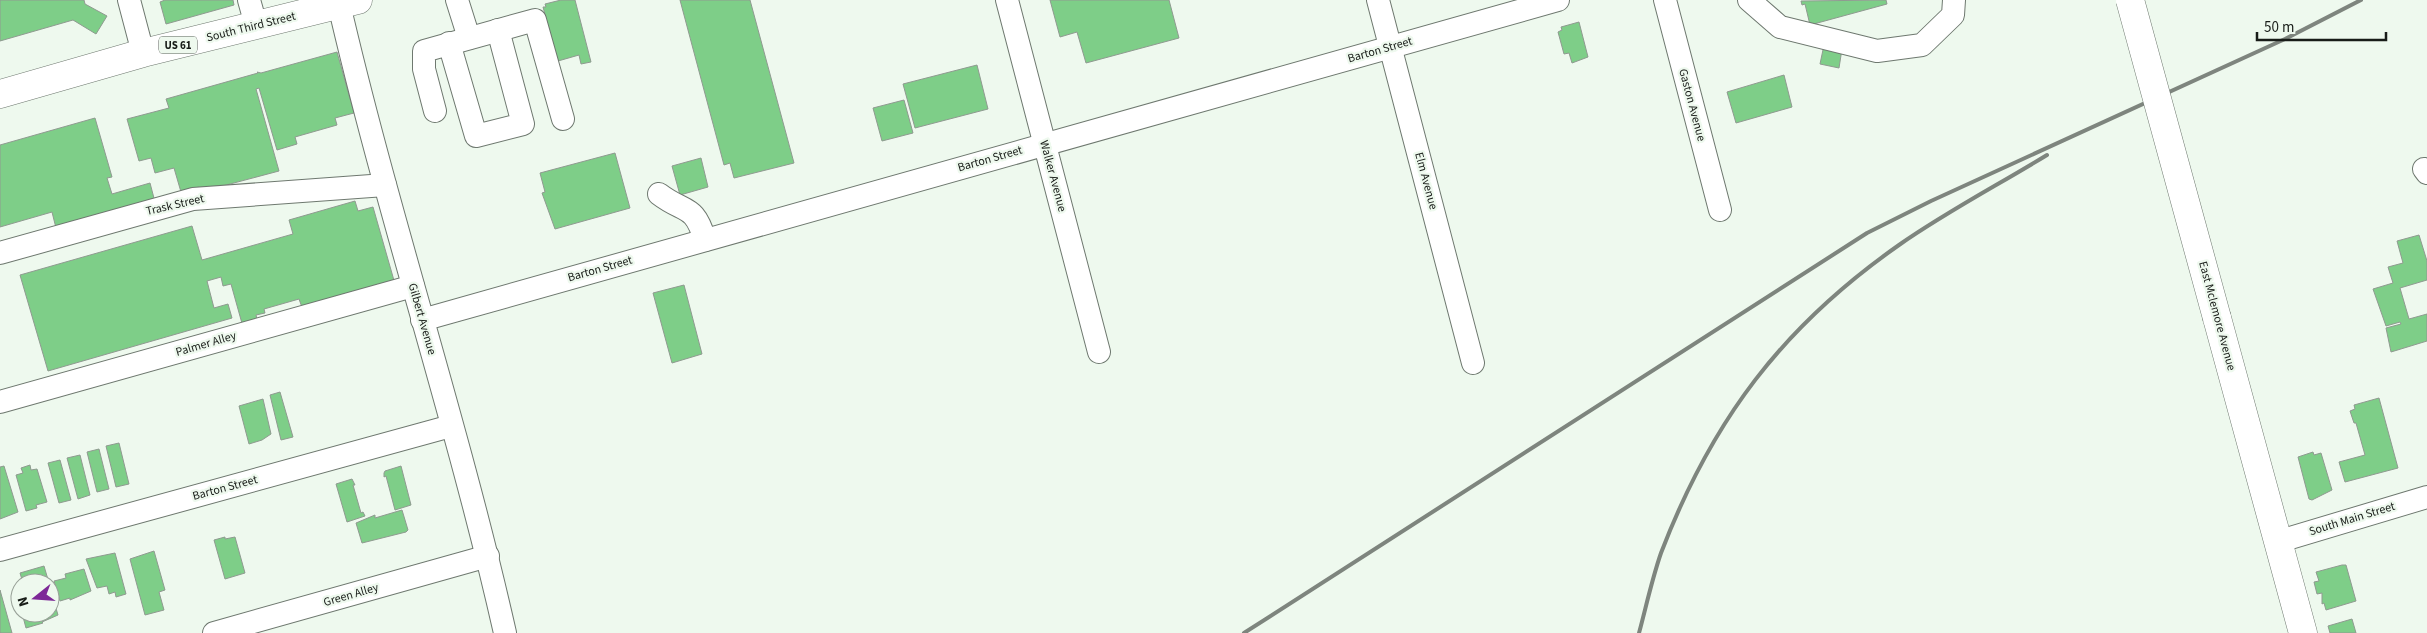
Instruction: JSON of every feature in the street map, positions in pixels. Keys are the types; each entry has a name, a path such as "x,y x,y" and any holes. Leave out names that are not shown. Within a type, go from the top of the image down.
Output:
{"main road":[{"name":"East Mclemore Avenue","path":"2130,0 2303,633"},
{"name":"South Third Street","path":"0,94 143,53 253,13 345,2"}],"street":[{"path":"129,0 143,53"},
{"path":"457,0 459,41 476,136 523,124 498,30"},
{"name":"Walker Avenue","path":"1007,0 1100,352"},
{"name":"Elm Avenue","path":"1378,0 1473,363"},
{"name":"Barton Street","path":"422,320 1044,143 1558,0"},
{"name":"Gaston Avenue","path":"1664,0 1720,210"},
{"path":"1749,0 1780,27 1877,51 1922,45 1953,15 1954,0"},
{"name":"Gilbert Avenue","path":"345,2 385,185 488,556 505,633"},
{"path":"435,111 424,69 424,51 535,20 563,119"},
{"name":"Trask Street","path":"0,253 193,199 385,185"},
{"path":"659,194 668,202 692,212 700,225 705,240"},
{"name":"Palmer Alley","path":"0,402 412,286"},
{"name":"Barton Street","path":"0,550 451,426"},
{"name":"South Main Street","path":"2277,542 2427,497"},
{"name":"Green Alley","path":"214,633 488,556"}],"building":[{"path":"0,0 84,0 85,4 107,16 96,34 73,20 0,41"},
{"path":"165,0 233,0 234,5 166,24 160,2"},
{"path":"561,0 575,0 591,62 581,64 579,55 558,61 543,7 546,7 545,4"},
{"path":"680,0 750,0 794,163 734,178 730,163 724,165"},
{"path":"1050,0 1169,0 1179,38 1086,63 1077,32 1060,37"},
{"path":"1886,0 1887,4 1810,25 1805,4 1802,5 1801,1"},
{"path":"1579,22 1588,57 1572,63 1569,53 1564,54 1558,32 1562,30 1561,27"},
{"path":"1824,45 1842,49 1839,68 1820,64"},
{"path":"337,52 354,113 335,118 337,125 295,137 297,144 277,150 259,88 256,89 279,171 200,192 199,187 181,192 174,168 155,173 151,158 139,161 127,119 169,108 166,99 257,72 261,73"},
{"path":"977,65 988,109 915,128 903,84"},
{"path":"1784,75 1792,107 1736,123 1727,92"},
{"path":"904,100 913,133 882,141 873,108"},
{"path":"95,118 112,177 107,178 112,194 150,183 155,202 57,232 52,212 0,227 0,145"},
{"path":"615,153 630,208 555,229 542,193 545,192 540,173"},
{"path":"701,158 708,187 680,195 672,166"},
{"path":"355,201 358,211 373,207 395,284 303,310 299,299 264,309 265,313 256,315 258,323 243,327 231,284 223,286 221,277 207,281 214,308 228,304 232,318 48,371 20,275 192,226 202,260 293,234 289,220"},
{"path":"2419,235 2427,261 2427,280 2400,288 2409,319 2427,314 2427,341 2391,352 2386,328 2401,324 2400,322 2386,326 2373,289 2393,283 2388,267 2403,263 2397,241"},
{"path":"684,285 702,354 672,363 653,293"},
{"path":"280,392 293,437 281,440 270,395"},
{"path":"2379,398 2398,468 2345,482 2339,462 2365,455 2356,423 2354,423 2350,411 2355,409 2354,405"},
{"path":"263,399 271,434 262,440 249,444 239,406"},
{"path":"119,443 129,484 116,487 106,446"},
{"path":"99,449 109,489 97,492 87,452"},
{"path":"2313,452 2314,455 2321,453 2332,490 2312,500 2309,499 2298,457"},
{"path":"80,455 90,495 78,499 67,458"},
{"path":"60,460 71,500 59,503 48,463"},
{"path":"30,465 31,470 37,469 47,502 36,505 37,508 26,511 16,475 23,473 21,468"},
{"path":"4,466 18,512 0,519 0,467"},
{"path":"401,466 411,505 395,510 384,473"},
{"path":"352,479 361,513 363,512 365,516 347,522 336,484"},
{"path":"402,510 408,530 406,532 362,543 356,523 375,515 375,518"},
{"path":"225,537 225,539 235,537 245,573 225,579 214,540"},
{"path":"154,551 165,590 159,592 164,610 145,615 130,559"},
{"path":"115,553 126,594 116,597 115,592 109,594 107,586 97,588 86,559"},
{"path":"2346,565 2356,601 2326,610 2324,603 2322,604 2322,593 2317,594 2314,582 2319,581 2316,572"},
{"path":"44,566 46,573 20,573"},
{"path":"84,569 91,591 70,600 70,598 60,601 60,580 66,578 65,574"},
{"path":"0,590 12,633 0,633"},
{"path":"2352,619 2356,633 2330,633 2328,626"},
{"path":"25,623 43,623 26,628"}],"railway":[{"path":"1244,633 1867,233 1931,201 2285,39 2361,0"},
{"path":"1639,633 1661,553 1681,505 1703,460 1755,380 1786,343 1857,276 1899,245 2047,155"}]}
